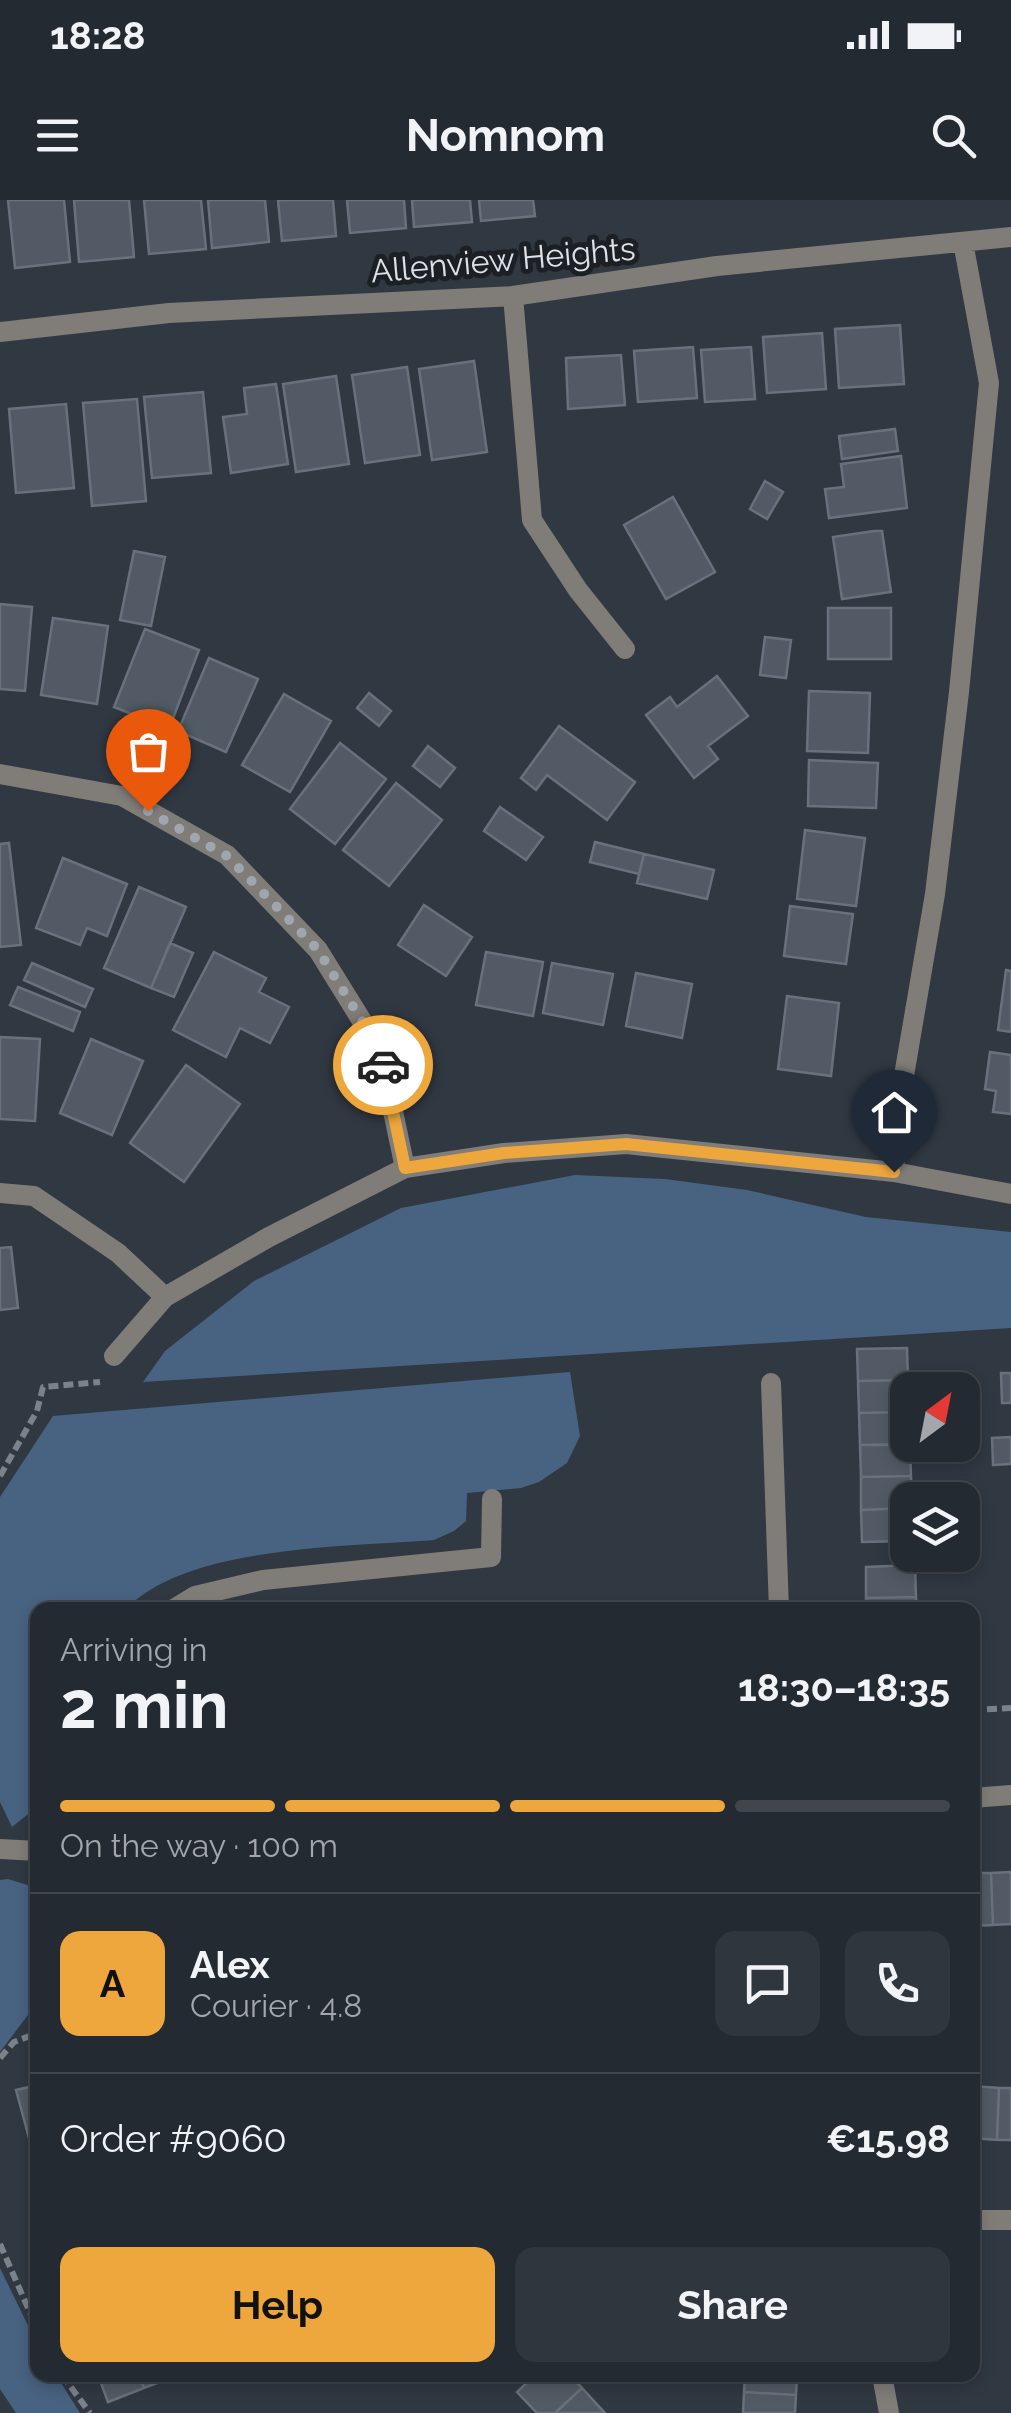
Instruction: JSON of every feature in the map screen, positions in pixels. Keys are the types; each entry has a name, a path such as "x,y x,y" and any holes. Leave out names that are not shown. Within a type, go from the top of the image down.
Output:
{"street":[{"name":"Allenview Heights","path":"0,332 170,313 514,296 717,266 1011,237"},
{"path":"894,1172 900,1099 935,894 989,382 964,242"},
{"path":"514,296 532,520 578,590 625,649"},
{"path":"0,774 122,796 227,856 318,950 380,1050 405,1168"},
{"path":"114,1356 165,1296 269,1237 405,1168 504,1153 626,1144 894,1172 1011,1194"},
{"path":"0,1193 34,1196 118,1253 165,1296"},
{"path":"770,1384 779,1602"},
{"path":"185,1602 194,1596 263,1580 491,1556 492,1499"},
{"path":"980,1797 1011,1795"},
{"path":"0,1849 30,1851"},
{"path":"980,2220 1011,2220"},
{"path":"883,2382 889,2413"}],"path":[{"path":"0,1476 37,1411 44,1388 120,1380 114,1356"},
{"path":"980,1710 1011,1708"},
{"path":"0,2058 14,2042 30,2036"},
{"path":"0,2244 30,2312"},
{"path":"67,2382 90,2413"}],"shaded area":[{"path":"575,1175 665,1179 747,1190 866,1217 1011,1232 1011,1328 143,1382 165,1351 254,1281 401,1208"},
{"path":"570,1372 580,1436 567,1463 539,1482 521,1488 467,1493 466,1521 434,1540 315,1548 227,1561 187,1573 152,1589 135,1602 30,1602 30,1813 12,1827 0,1802 0,1497 53,1416"},
{"path":"0,1880 30,1886 30,2012 0,2052"},
{"path":"0,2268 30,2330 30,2382 60,2382 80,2413 16,2413 0,2389"}],"building":[{"path":"8,200 64,200 70,262 15,268"},
{"path":"74,200 129,200 134,257 79,262"},
{"path":"144,200 201,200 206,249 149,254"},
{"path":"208,200 265,200 269,242 212,248"},
{"path":"278,200 333,200 336,236 282,241"},
{"path":"347,200 404,200 406,228 350,233"},
{"path":"412,200 470,200 472,222 414,227"},
{"path":"479,200 533,200 535,216 481,221"},
{"path":"900,325 904,384 839,388 835,329"},
{"path":"822,333 826,389 767,393 763,337"},
{"path":"693,347 697,398 638,402 634,351"},
{"path":"751,347 755,399 705,402 701,350"},
{"path":"621,355 625,405 568,409 566,358"},
{"path":"474,361 487,452 432,460 419,369"},
{"path":"407,367 420,455 365,463 352,375"},
{"path":"336,376 349,464 296,472 283,384"},
{"path":"276,384 288,464 231,473 223,417 247,414 244,388"},
{"path":"203,392 211,473 152,478 144,397"},
{"path":"137,399 146,501 92,506 83,403"},
{"path":"66,404 74,488 16,493 9,409"},
{"path":"895,429 898,451 842,459 839,436"},
{"path":"901,456 907,508 829,518 825,489 844,487 841,464"},
{"path":"765,481 783,492 767,519 750,509"},
{"path":"673,497 715,572 666,599 624,525"},
{"path":"882,531 891,592 842,599 833,537"},
{"path":"134,551 165,557 151,626 120,620"},
{"path":"0,604 32,607 25,691 0,689"},
{"path":"828,608 891,608 891,659 828,659"},
{"path":"53,618 108,626 97,704 41,695"},
{"path":"145,629 199,650 169,729 114,707"},
{"path":"765,637 791,640 786,678 760,675"},
{"path":"209,658 258,679 226,752 178,731"},
{"path":"717,676 748,716 708,746 718,759 694,778 646,715 670,697 677,707"},
{"path":"809,691 870,693 868,753 807,751"},
{"path":"369,693 391,711 379,726 357,708"},
{"path":"284,694 331,721 290,792 242,765"},
{"path":"559,726 635,782 607,820 547,775 536,790 521,778"},
{"path":"340,743 386,779 335,844 290,809"},
{"path":"428,746 455,768 440,787 413,766"},
{"path":"809,760 878,763 876,808 808,806"},
{"path":"396,783 442,820 389,886 343,850"},
{"path":"500,807 543,837 526,860 484,831"},
{"path":"805,830 865,838 856,906 797,899"},
{"path":"595,842 644,854 639,874 590,862"},
{"path":"9,843 21,945 0,947 0,844"},
{"path":"644,854 714,870 707,899 637,883"},
{"path":"63,858 127,884 107,936 87,928 80,945 36,928"},
{"path":"139,887 186,907 151,988 104,968"},
{"path":"424,905 472,937 446,976 398,945"},
{"path":"790,906 853,914 846,964 784,956"},
{"path":"170,943 193,953 174,997 151,988"},
{"path":"214,952 266,978 259,992 289,1007 270,1043 240,1028 226,1057 173,1030"},
{"path":"486,952 543,962 533,1016 476,1005"},
{"path":"32,963 93,989 85,1007 24,980"},
{"path":"552,963 613,974 603,1025 543,1013"},
{"path":"1006,970 1011,971 1011,1032 998,1030"},
{"path":"636,973 692,984 682,1038 626,1026"},
{"path":"18,987 80,1012 73,1031 10,1005"},
{"path":"787,996 839,1003 831,1076 778,1069"},
{"path":"0,1037 40,1039 35,1121 0,1119"},
{"path":"91,1039 143,1061 112,1135 60,1113"},
{"path":"990,1052 1011,1055 1011,1114 993,1112 996,1091 985,1089"},
{"path":"186,1065 240,1104 184,1182 130,1143"},
{"path":"11,1247 18,1308 0,1310 0,1248"},
{"path":"907,1348 908,1372 890,1372 890,1380 858,1381 857,1349"},
{"path":"1001,1373 1011,1373 1011,1403 1002,1403"},
{"path":"890,1380 890,1412 859,1413 858,1381"},
{"path":"890,1412 890,1444 860,1445 859,1413"},
{"path":"1011,1437 1011,1464 993,1465 992,1438"},
{"path":"860,1445 890,1445 890,1462 911,1462 911,1476 861,1477"},
{"path":"911,1476 911,1482 890,1482 890,1509 861,1510 861,1477"},
{"path":"890,1509 890,1541 862,1542 861,1510"},
{"path":"890,1566 890,1572 915,1572 916,1597 866,1598 866,1567"},
{"path":"916,1597 916,1602 866,1602 866,1598"},
{"path":"1011,1872 1011,1924 993,1925 991,1873"},
{"path":"980,1873 991,1873 993,1925 980,1926"},
{"path":"30,2087 30,2138 29,2138 16,2090"},
{"path":"980,2087 999,2088 997,2140 980,2139"},
{"path":"999,2088 1011,2088 1011,2140 997,2140"},
{"path":"101,2382 142,2382 144,2388 108,2402"},
{"path":"528,2382 576,2382 582,2388 555,2413 537,2413 517,2392"},
{"path":"745,2382 797,2382 796,2395 744,2392"},
{"path":"582,2388 605,2413 555,2413"},
{"path":"744,2392 796,2395 795,2413 743,2413"}],"way so far":[{"path":"148,811 227,856 318,950 380,1050 383,1065"}],"route":[{"path":"383,1065 405,1168 504,1153 626,1144 894,1172"}]}
